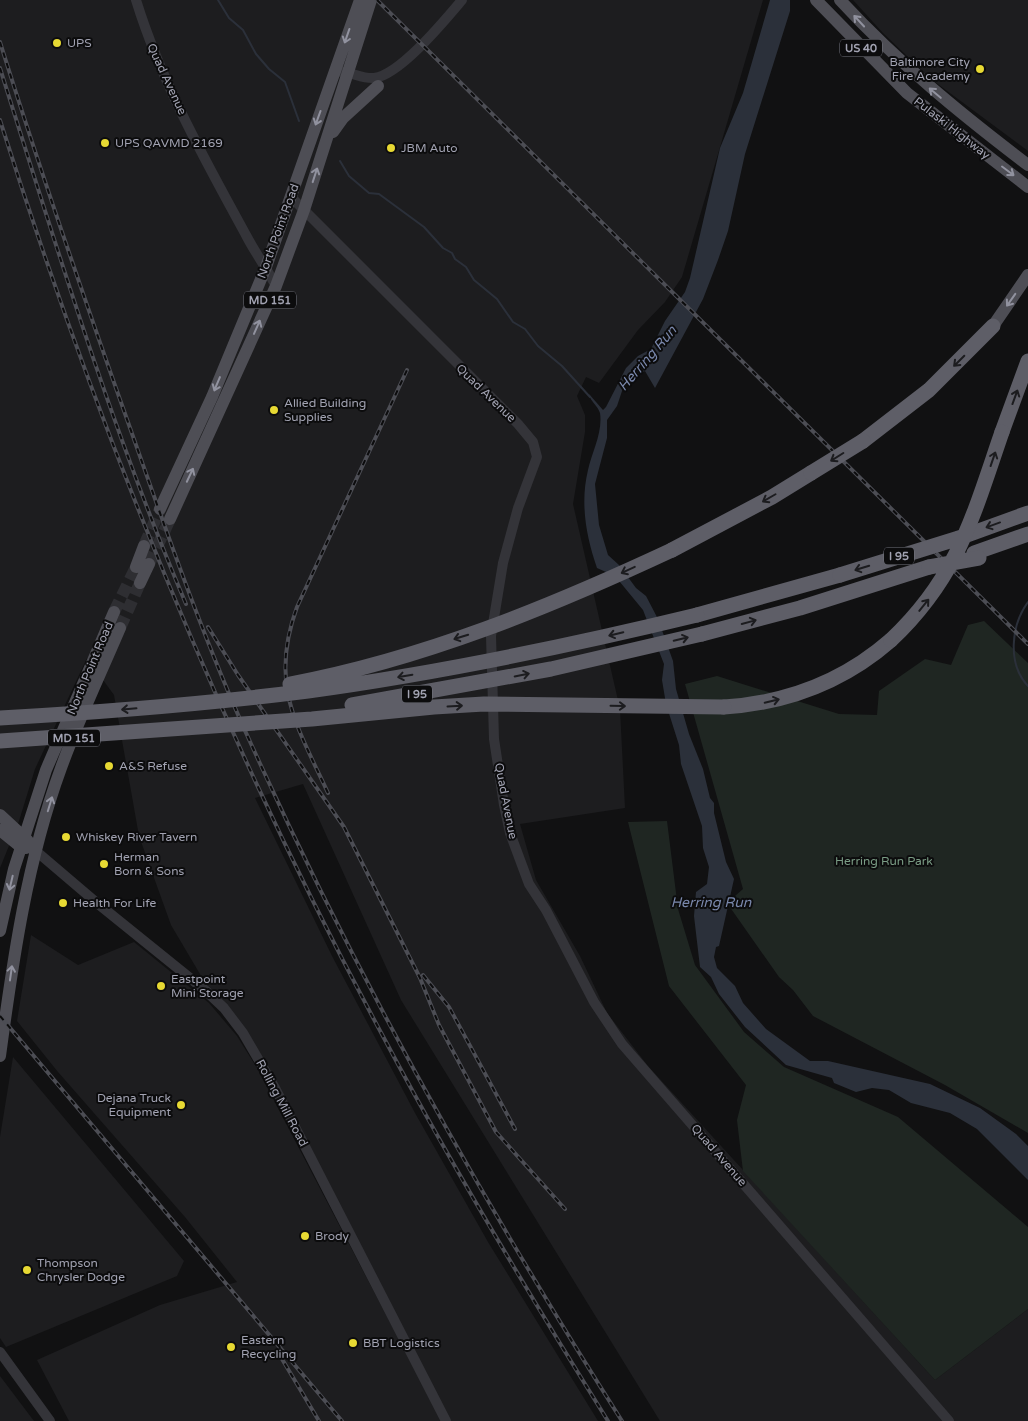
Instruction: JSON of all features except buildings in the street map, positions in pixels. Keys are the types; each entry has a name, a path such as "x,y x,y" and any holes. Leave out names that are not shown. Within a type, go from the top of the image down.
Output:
{"highway":[{"path":"177,704 306,681 361,667 474,633 574,595 672,550 747,511 863,441 929,390 992,326"},
{"path":"128,733 434,706 484,704 724,708 769,702 815,687 859,665 891,640 927,603 957,556 1028,361"},
{"name":"I 95","path":"0,718 177,704 307,691 547,650 697,615 840,575 958,538 1028,513"},
{"path":"977,555 1028,534"},
{"path":"977,555 1028,543"},
{"name":"I 95","path":"0,741 128,733 388,700 550,669 702,634 977,555"}],"main road":[{"name":"MD 151","path":"334,72 360,0"},
{"name":"MD 151","path":"348,72 371,0"},
{"name":"Pulaski Highway","path":"816,0 907,93 1028,187"},
{"name":"Pulaski Highway","path":"840,0 891,54 919,79 1028,165"},
{"name":"North Point Road","path":"170,519 209,418 228,358 266,267 334,72"},
{"name":"North Point Road","path":"160,509 240,364 276,286 304,210 348,72"},
{"path":"324,150 343,118 378,86"},
{"path":"992,326 1028,275"},
{"path":"228,358 240,364"},
{"path":"136,567 144,546"},
{"path":"140,583 149,564"},
{"name":"North Point Road","path":"36,851 64,744 114,612"},
{"name":"North Point Road","path":"22,841 46,770 64,744 120,628"},
{"path":"0,815 22,841"},
{"path":"0,830 22,841 36,851"},
{"name":"MD 151","path":"0,931 22,841"},
{"name":"MD 151","path":"0,1056 12,966 36,851"}],"street":[{"name":"Quad Avenue","path":"136,0 151,49 170,89 248,239 276,286"},
{"path":"378,86 393,70 420,47 462,0"},
{"path":"334,72 348,72 366,78 376,78 393,70"},
{"name":"Quad Avenue","path":"291,197 518,424 535,447 536,463 518,508 503,563 491,636 494,739 510,832 529,884 546,910 594,1002 622,1044 949,1421"},
{"name":"Rolling Mill Road","path":"36,851 206,991 224,1008 243,1033 275,1088 446,1421"},
{"path":"0,1352 50,1421"}],"shaded area":[{"path":"0,0 763,0 682,277 665,302 638,330 599,383 586,377 577,396 585,415 585,432 573,504 620,709 625,808 520,824 536,880 580,956 607,1013 648,1066 935,1380 1028,1309 1028,1421 660,1421 401,1000 303,784 255,798 332,956 415,1113 488,1242 598,1421 69,1421 37,1360 160,1305 237,1282 185,1217 58,1072 17,1021 31,935 78,965 134,942 209,1003 237,1036 257,1068 394,1330 279,1087 210,991 171,925 139,836 114,695 87,658 35,769 19,821 0,868"},
{"path":"853,0 1028,0 1028,151 931,79 883,33"},
{"path":"13,1057 184,1261 177,1276 6,1347 0,1338 0,1137"},
{"path":"0,1376 34,1421 0,1421"}],"green space":[{"name":"Herring Run Park","path":"984,621 1028,663 1028,1133 945,1085 813,1016 793,990 779,977 727,903 743,889 685,684 717,676 839,714 877,715 879,691 925,659 951,665 968,625"},
{"path":"667,821 678,909 695,965 744,1032 784,1067 898,1117 1028,1227 1028,1309 935,1380 743,1171 737,1120 746,1085 669,986 628,822"}],"water":[{"name":"Herring Run","path":"770,0 790,0 790,11 745,154 728,231 703,299 655,388 645,371 636,375 623,388 617,406 607,420 607,438 595,484 599,525 608,555 619,565 636,588 646,596 658,619 673,661 676,689 689,734 703,769 710,798 714,803 714,813 726,862 734,879 719,946 716,947 714,957 717,968 735,986 743,1003 766,1029 810,1061 828,1061 930,1084 980,1108 1016,1134 1028,1146 1028,1180 977,1129 950,1113 911,1103 889,1090 872,1088 856,1092 834,1083 832,1078 786,1065 745,1027 719,994 711,977 700,967 694,916 696,892 707,884 709,867 703,848 702,826 681,764 679,745 666,704 662,680 664,664 643,610 615,576 597,568 587,532 584,495 588,470 599,435 601,420 599,410 589,394 603,410 606,407 626,368 638,356 651,349 665,321 685,292 690,278 720,148 743,93"}],"waterway":[{"path":"218,0 229,18 243,30 256,54 269,69 285,82 299,121"},
{"path":"340,161 349,176 369,193 379,194 424,227 443,248 452,253 455,259 466,267 474,280 497,299 513,322 525,329 538,346 562,366 590,397"},
{"path":"1028,602 1018,622 1014,644 1014,656 1017,667 1021,677 1028,686"}],"tunnel":[{"path":"144,546 160,509"},
{"path":"149,564 170,519"},
{"path":"114,612 136,567"},
{"path":"120,628 140,583"}],"railway":[{"path":"377,0 1028,644"},
{"path":"0,42 95,330 202,627 252,746 335,920 425,1090 521,1257 622,1421"},
{"path":"0,68 64,271 110,406 159,538 186,604"},
{"path":"0,120 80,356 124,473 220,704 272,817 327,929 438,1137 521,1280 608,1421"},
{"path":"328,793 306,746 290,703 286,681 289,634 297,607 407,370"},
{"path":"208,627 238,675 344,827 420,978 439,1025 496,1132 565,1209"},
{"path":"423,975 449,1007 515,1129"},
{"path":"0,1016 342,1421"},
{"path":"279,1354 319,1421"}],"place":[{"name":"UPS","path":"57,43"},
{"name":"Baltimore City Fire Academy","path":"980,69"},
{"name":"UPS QAVMD 2169","path":"105,143"},
{"name":"JBM Auto","path":"391,148"},
{"name":"Allied Building Supplies","path":"274,410"},
{"name":"A&S Refuse","path":"109,766"},
{"name":"Whiskey River Tavern","path":"66,837"},
{"name":"Herman Born & Sons","path":"104,864"},
{"name":"Health For Life","path":"63,903"},
{"name":"Eastpoint Mini Storage","path":"161,986"},
{"name":"Dejana Truck Equipment","path":"181,1105"},
{"name":"Brody","path":"305,1236"},
{"name":"Thompson Chrysler Dodge","path":"27,1270"},
{"name":"BBT Logistics","path":"353,1343"},
{"name":"Eastern Recycling","path":"231,1347"}]}
